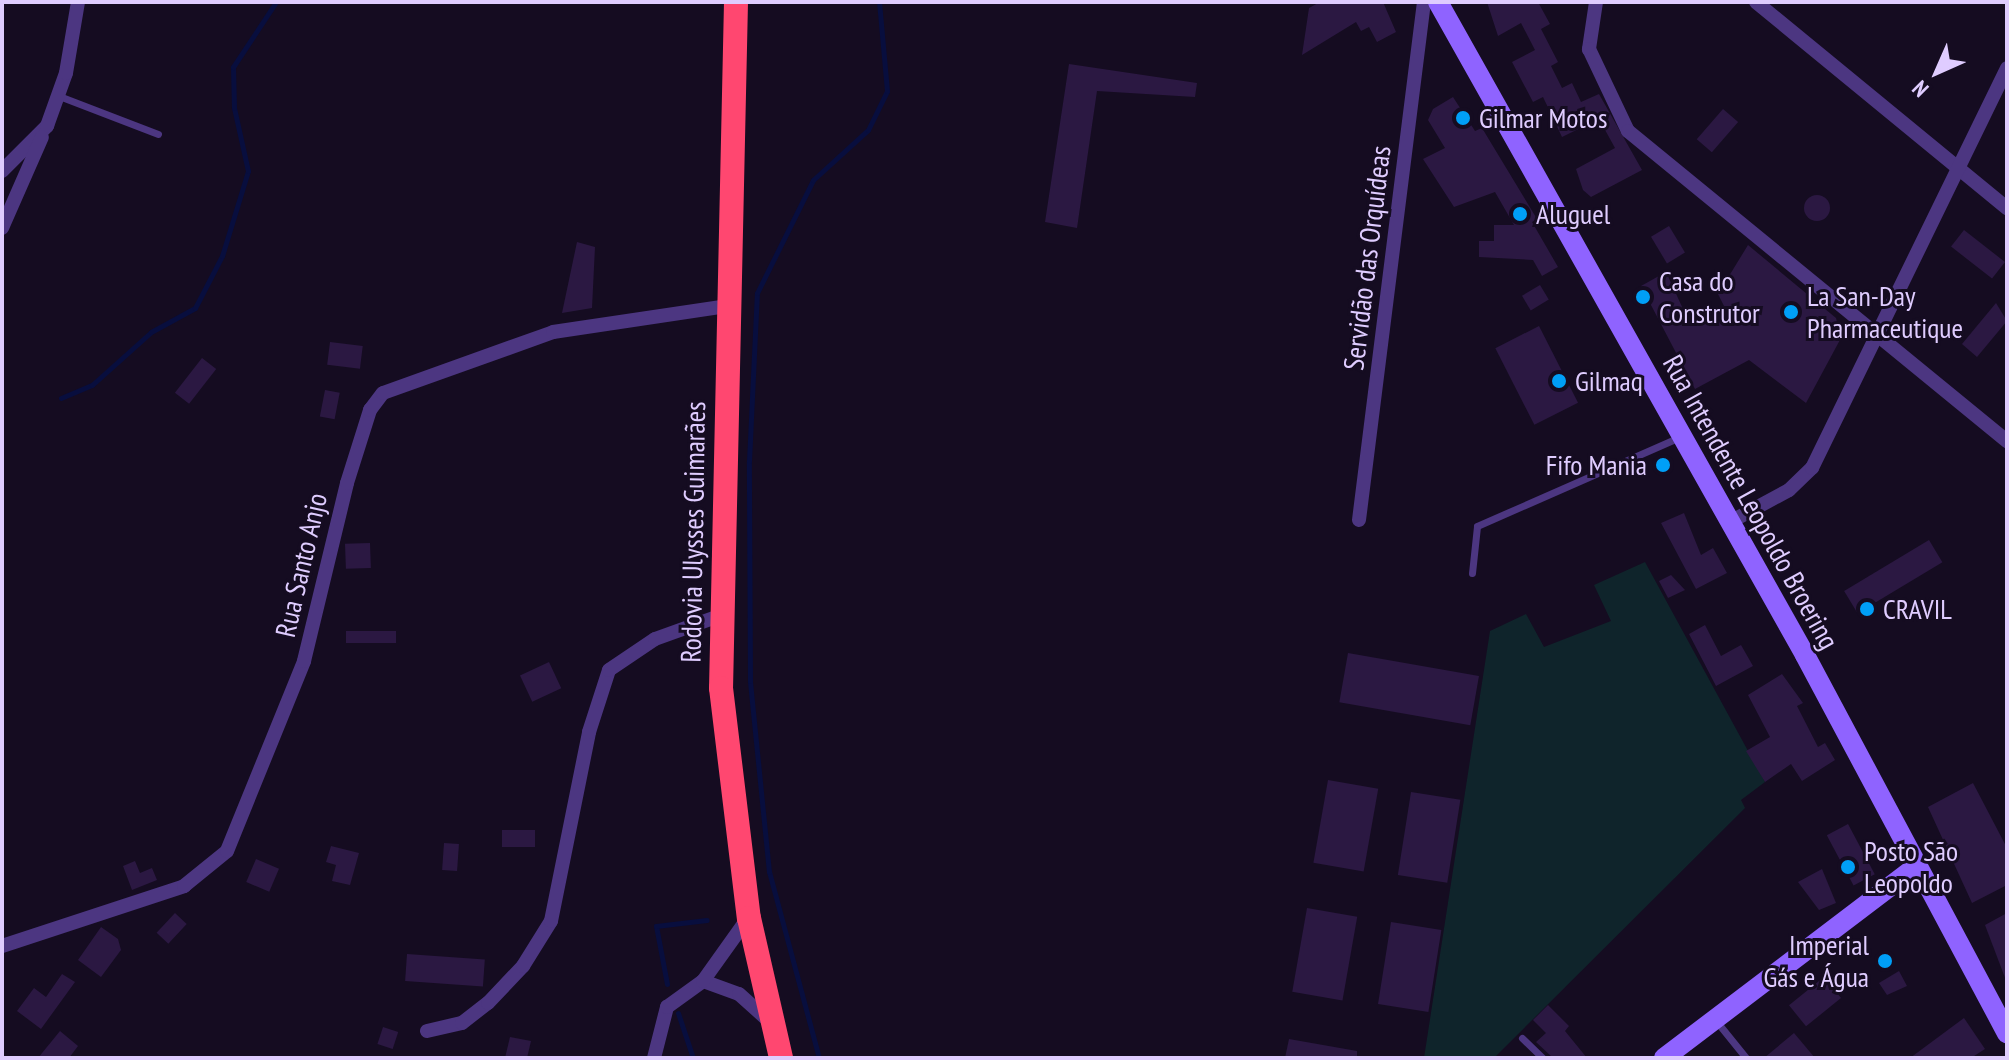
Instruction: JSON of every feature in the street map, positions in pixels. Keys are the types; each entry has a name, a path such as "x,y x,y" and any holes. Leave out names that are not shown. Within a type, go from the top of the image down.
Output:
{"highway":[{"name":"Rodovia Ulysses Guimarães","path":"736,2 719,616 728,775 749,918 781,1058"}],"main road":[{"name":"Rua Intendente Leopoldo Broering","path":"1438,2 1730,522 2007,1033"},
{"path":"1664,1058 1917,866"}],"street":[{"path":"2,228 59,96 78,2"},
{"name":"Servidão das Orquídeas","path":"1359,520 1424,2"},
{"path":"1596,2 1589,49 1628,131 2007,441"},
{"path":"1756,2 2007,208"},
{"path":"1730,522 1789,490 1812,468 2007,68"},
{"path":"2,171 47,126"},
{"name":"Rua Santo Anjo","path":"2,946 184,886 227,851 304,661 347,483 370,410 383,393 553,332 728,306"},
{"path":"427,1031 462,1023 488,1003 523,966 551,921 589,732 609,670 655,639 719,616"},
{"path":"654,1058 667,1007 703,981 749,918"},
{"path":"703,981 739,994 771,1023"}],"lane":[{"path":"59,96 158,134"},
{"path":"1472,573 1477,526 1682,436"},
{"path":"1715,1019 1746,1058"},
{"path":"1522,1038 1543,1058"}],"shaded area":[{"path":"1645,562 1765,782 1741,800 1745,808 1494,1058 1424,1058 1490,631 1526,614 1544,647 1611,621 1594,585"}],"building":[{"path":"1320,2 1383,2 1396,32 1377,42 1369,27 1361,31 1356,22 1302,55 1309,8"},
{"path":"1487,2 1538,2 1550,24 1541,29 1558,62 1551,66 1562,88 1572,83 1581,102 1599,94 1642,170 1591,197 1583,190 1576,169 1615,148 1599,119 1562,137 1543,97 1533,102 1512,62 1535,50 1521,23 1498,36"},
{"path":"1069,64 1197,83 1195,97 1097,91 1077,228 1045,222"},
{"path":"1453,97 1475,131 1482,128 1537,219 1532,222 1558,267 1542,276 1533,260 1479,257 1479,241 1494,241 1494,225 1514,225 1495,192 1454,207 1423,159 1445,148 1428,120 1433,109"},
{"path":"1723,109 1738,122 1712,152 1697,139"},
{"path":"1817,195 1826,199 1830,208 1826,217 1817,221 1808,217 1804,208 1808,199"},
{"path":"1669,226 1685,253 1667,263 1651,237"},
{"path":"1964,230 2005,262 1992,279 1951,247"},
{"path":"577,242 595,247 592,308 562,313"},
{"path":"1748,245 1836,318 1841,338 1806,403 1749,360 1695,389 1641,286 1666,272 1690,324 1724,306 1718,294"},
{"path":"1540,285 1549,300 1531,310 1522,296"},
{"path":"1996,303 2007,321 1977,357 1962,344"},
{"path":"1539,326 1578,403 1534,425 1495,348"},
{"path":"330,342 363,346 360,369 327,365"},
{"path":"202,358 216,369 189,404 175,393"},
{"path":"325,390 340,393 335,419 320,417"},
{"path":"1684,513 1701,555 1713,548 1727,573 1696,589 1661,523"},
{"path":"1929,540 1942,562 1858,613 1844,591"},
{"path":"370,543 371,568 346,569 345,544"},
{"path":"1671,575 1685,590 1668,598 1659,581"},
{"path":"1705,625 1721,656 1741,645 1753,666 1716,686 1689,634"},
{"path":"346,631 396,631 396,643 346,643"},
{"path":"1348,653 1479,676 1470,725 1339,702"},
{"path":"549,662 561,688 532,702 520,676"},
{"path":"1782,674 1803,703 1797,706 1818,747 1825,743 1835,760 1802,781 1791,764 1765,782 1746,751 1770,737 1748,695"},
{"path":"1328,780 1378,789 1364,872 1313,863"},
{"path":"1973,783 2007,848 2007,885 1972,903 1928,807"},
{"path":"1411,792 1460,800 1447,883 1398,875"},
{"path":"1848,824 1875,874 1854,886 1827,835"},
{"path":"502,830 535,830 535,847 502,847"},
{"path":"444,843 459,844 457,871 442,870"},
{"path":"331,846 359,853 350,885 332,881 336,865 326,862"},
{"path":"256,859 279,869 269,892 246,882"},
{"path":"135,861 140,873 152,868 157,880 132,890 123,866"},
{"path":"1822,869 1836,903 1819,910 1798,882"},
{"path":"1307,908 1357,917 1342,1001 1292,992"},
{"path":"175,913 187,924 168,944 157,933"},
{"path":"2007,913 2007,983 1985,925"},
{"path":"1391,922 1441,930 1428,1012 1378,1004"},
{"path":"101,927 118,939 121,950 101,977 78,960"},
{"path":"407,954 485,959 483,986 405,981"},
{"path":"1899,971 1907,986 1887,995 1879,983"},
{"path":"62,974 75,982 41,1029 17,1011 34,988 46,997"},
{"path":"1824,977 1841,998 1806,1026 1789,1005"},
{"path":"1548,1005 1569,1026 1565,1031 1587,1058 1553,1058 1536,1042 1546,1033 1533,1020"},
{"path":"1964,1018 1985,1049 1971,1058 1910,1058"},
{"path":"383,1027 398,1032 393,1049 377,1044"},
{"path":"60,1031 78,1046 69,1058 38,1058"},
{"path":"1794,1033 1815,1058 1764,1058"},
{"path":"510,1037 531,1041 527,1058 505,1058"},
{"path":"1289,1039 1357,1051 1357,1058 1285,1058"}],"waterway":[{"path":"61,398 92,385 151,332 195,308 222,256 248,171 234,108 233,67 276,2"},
{"path":"819,1058 769,872 750,681 749,461 757,293 813,180 868,130 887,91 879,2"},
{"path":"667,984 656,926 707,920"},
{"path":"678,1013 693,1058"}],"place":[{"name":"Gilmar Motos","path":"1463,118"},
{"name":"Aluguel","path":"1520,214"},
{"name":"Casa do Construtor","path":"1643,297"},
{"name":"La San-Day Pharmaceutique","path":"1791,312"},
{"name":"Gilmaq","path":"1559,381"},
{"name":"Fifo Mania","path":"1663,465"},
{"name":"CRAVIL","path":"1867,609"},
{"name":"Posto São Leopoldo","path":"1848,867"},
{"name":"Imperial Gás e Água","path":"1885,961"}]}
